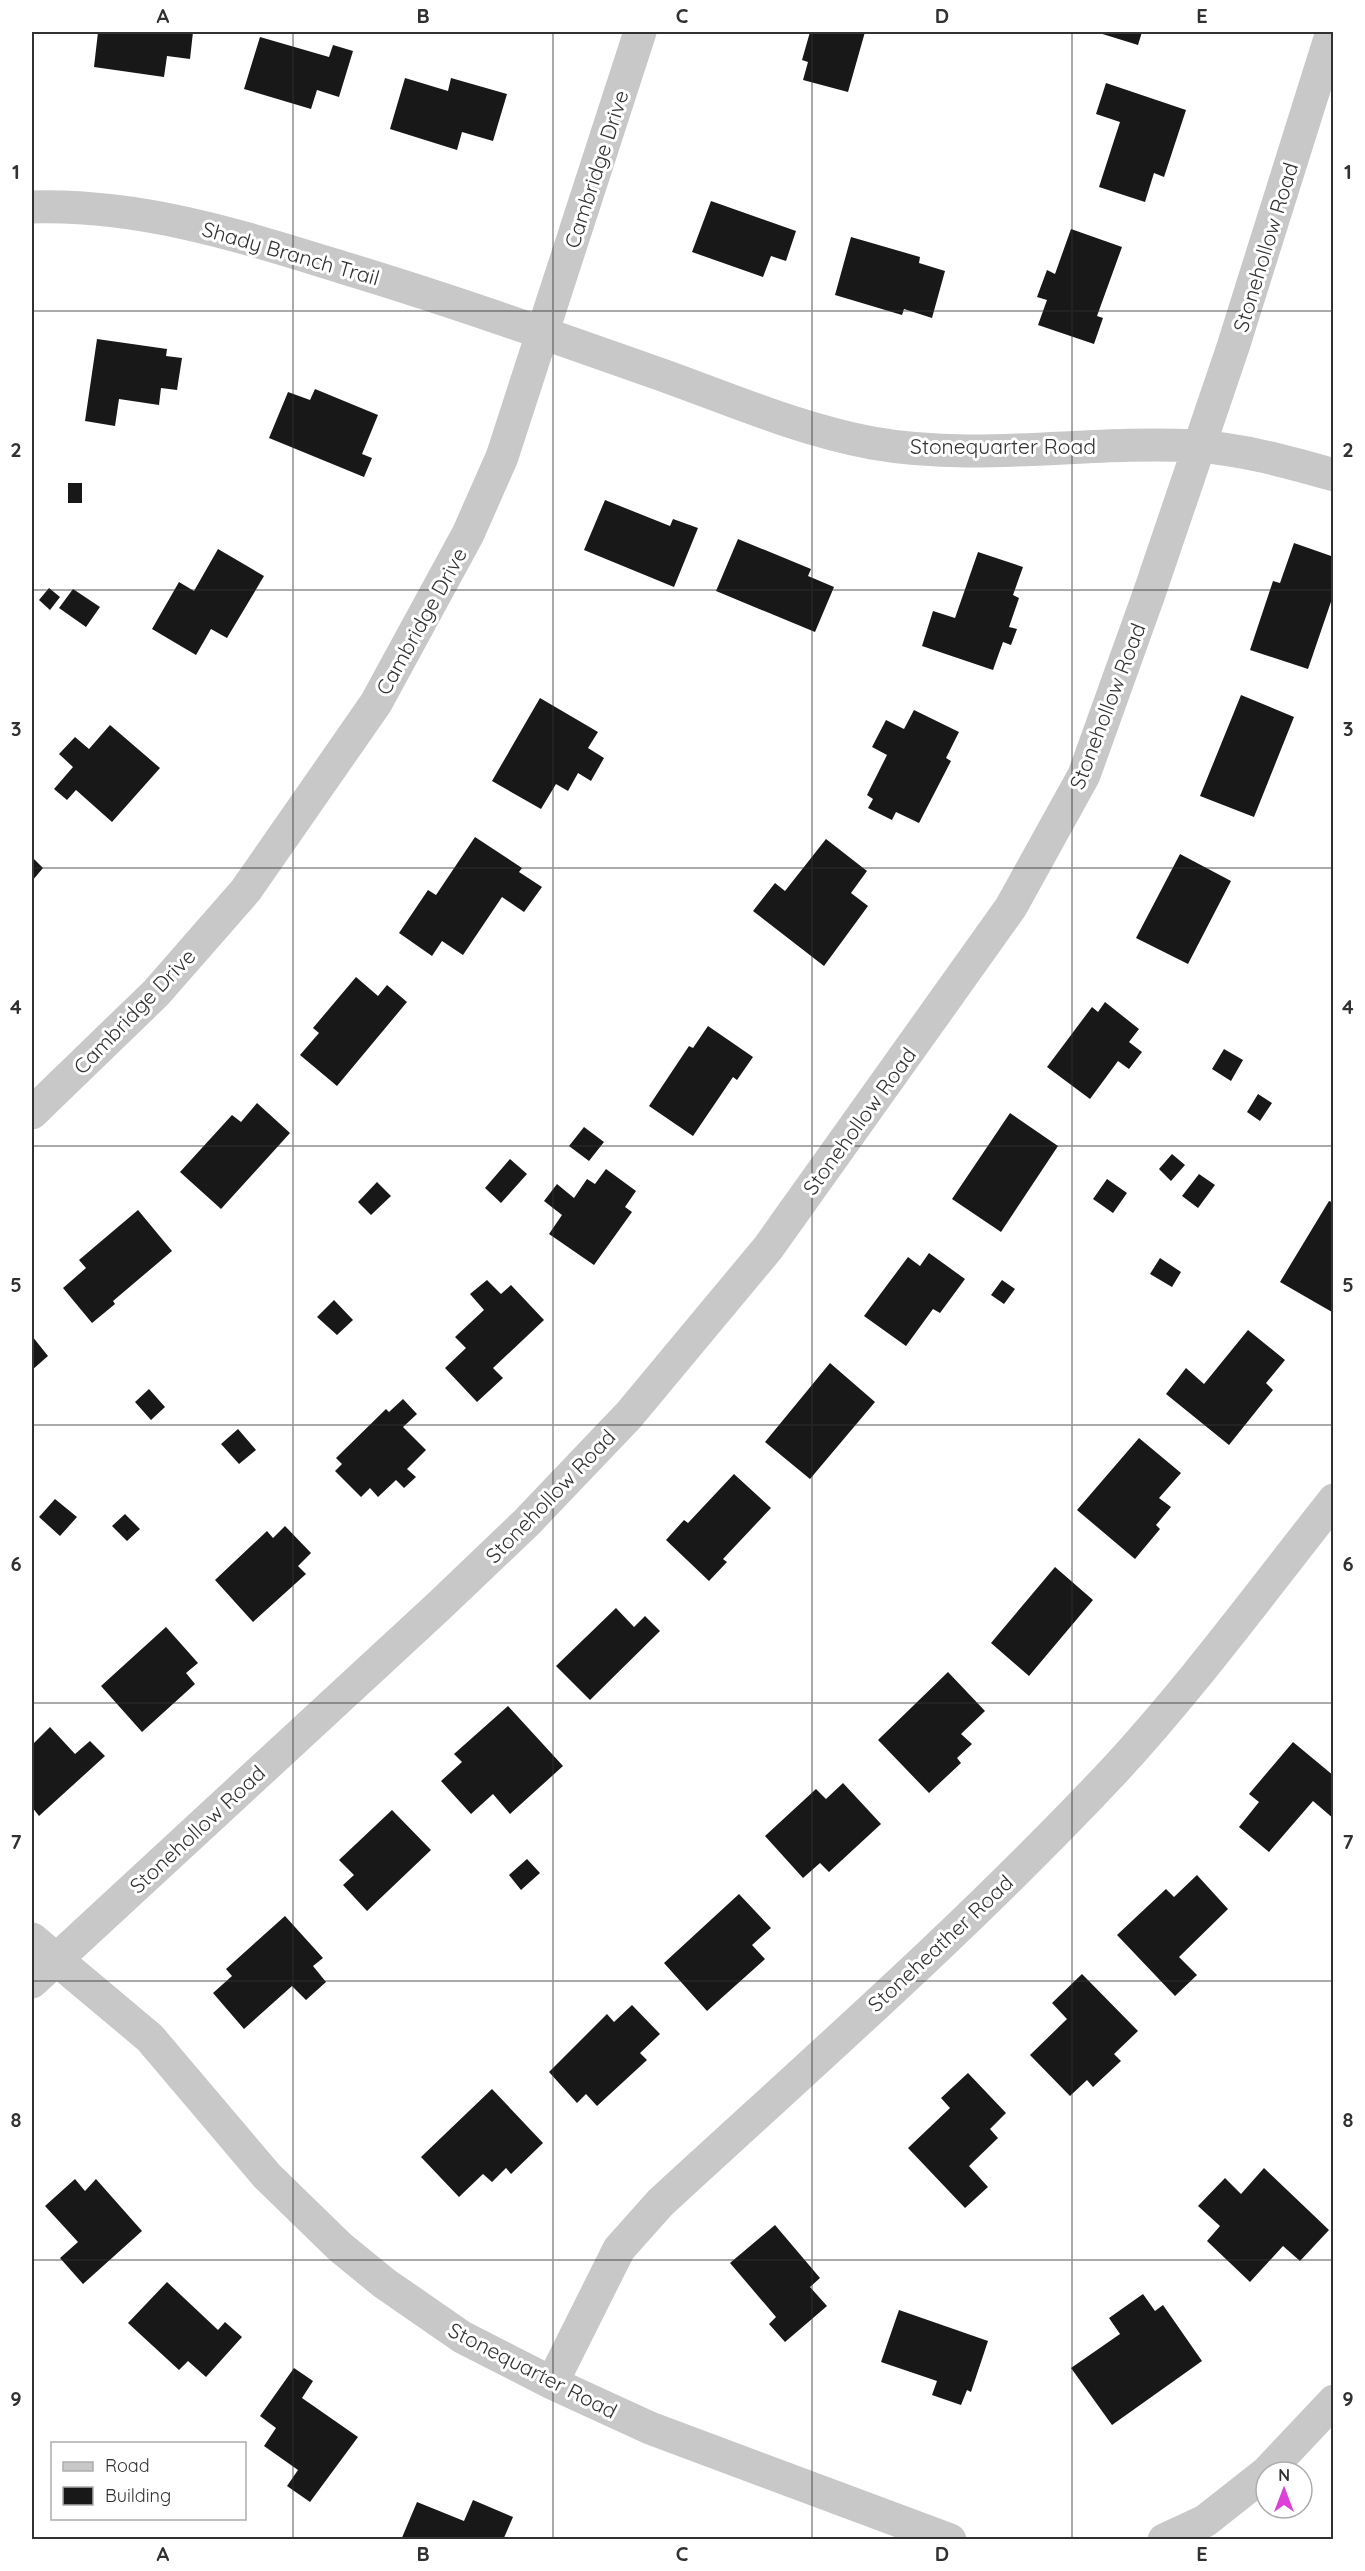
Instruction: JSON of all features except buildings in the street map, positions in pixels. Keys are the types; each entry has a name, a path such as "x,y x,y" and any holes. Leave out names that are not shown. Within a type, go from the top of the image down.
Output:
{"street":[{"name":"Cambridge Drive","path":"32,1113 156,993 246,890 376,703 468,534 502,457 640,32"},
{"name":"Stonehollow Road","path":"32,1982 44,1949 527,1522 629,1415 768,1248 1011,907 1039,861 1084,775 1149,594 1233,347 1332,32"},
{"name":"Shady Branch Trail","path":"32,207 111,209 218,229 385,280 543,334"},
{"name":"Stonequarter Road","path":"543,334 650,370 803,428 874,443 932,450 1198,446 1288,462 1334,475"},
{"name":"Stoneheather Road","path":"552,2383 619,2249 660,2203 944,1942 1047,1841 1113,1771 1216,1651 1334,1500"},
{"name":"Stonequarter Road","path":"44,1949 150,2038 267,2176 340,2247 384,2283 462,2337 552,2383 650,2428 950,2540"},
{"path":"1278,2460 1334,2401"},
{"path":"1164,2540 1205,2522 1254,2482"}]}
